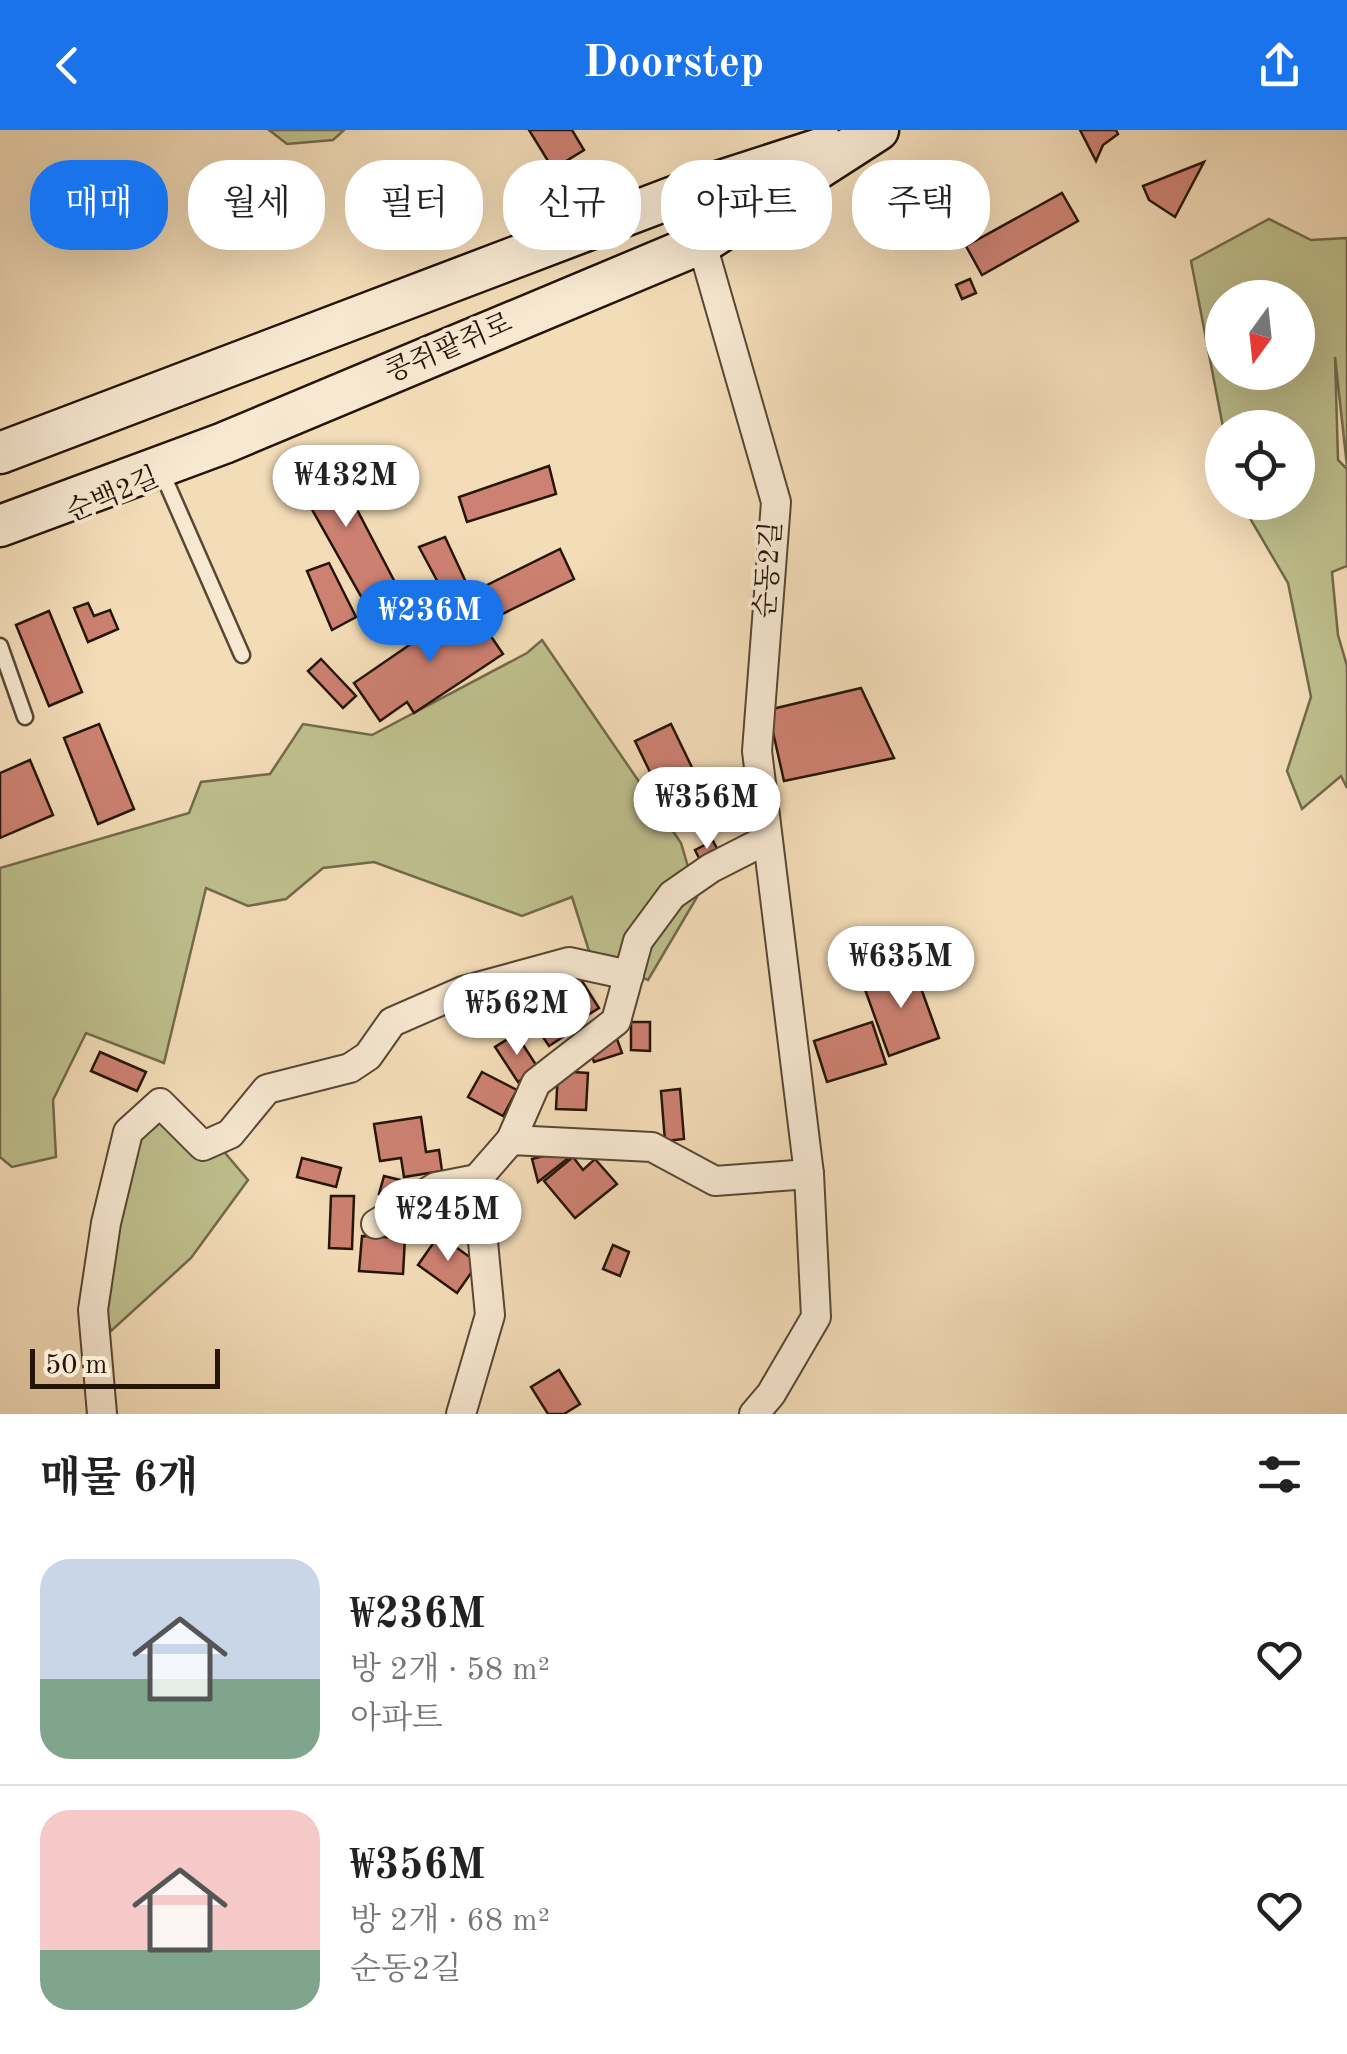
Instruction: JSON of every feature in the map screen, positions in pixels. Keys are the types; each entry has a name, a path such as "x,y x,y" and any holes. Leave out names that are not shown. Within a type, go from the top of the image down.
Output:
{"main road":[{"name":"콩쥐팥쥐로","path":"785,160 877,130"},
{"name":"콩쥐팥쥐로","path":"831,160 877,130"},
{"name":"콩쥐팥쥐로","path":"0,452 661,203"},
{"name":"콩쥐팥쥐로","path":"0,526 224,443 685,250"}],"street":[{"name":"순동2길","path":"706,250 776,502 756,751 809,1174 816,1317 771,1394 754,1414"},
{"name":"순백2길","path":"0,542 163,475 224,443"},
{"path":"376,1224 436,1188 478,1180 512,1140 536,1083 616,1021 638,941 672,895 711,868 766,840"},
{"path":"102,1414 93,1310 106,1223 128,1132 160,1103 203,1146 230,1134 267,1088 350,1068 368,1056 392,1022 462,991 569,962 629,975"},
{"path":"512,1140 652,1147 715,1181 809,1174"},
{"path":"460,1414 490,1315 478,1180"}],"lane":[{"path":"163,475 242,655"},
{"path":"0,646 26,717"}],"green space":[{"path":"269,130 344,130 333,140 287,144"},
{"path":"1269,219 1311,240 1347,238 1347,466 1335,357 1338,460 1347,469 1347,566 1332,572 1338,635 1347,666 1347,788 1341,776 1302,809 1287,771 1311,697 1288,583 1251,520 1315,520 1315,410 1220,410 1216,390 1315,390 1315,280 1205,280 1205,334 1191,261"},
{"path":"542,640 681,843 697,897 648,980 589,951 572,897 522,916 374,862 323,868 286,899 248,906 206,888 164,1063 86,1033 53,1100 56,1157 12,1167 0,1157 0,868 189,813 201,782 270,774 303,724 372,735 527,653"},
{"path":"159,1114 220,1147 248,1180 191,1258 111,1331 103,1302 134,1138"}],"building":[{"path":"529,130 572,130 584,150 568,160 547,160"},
{"path":"1080,130 1116,130 1118,134 1103,145 1096,161"},
{"path":"1204,162 1175,217 1149,200 1143,186"},
{"path":"1062,193 1078,221 982,275 968,250 990,250 990,233"},
{"path":"970,279 976,293 962,299 956,285"},
{"path":"329,456 399,590 367,607 292,474"},
{"path":"549,466 556,494 467,522 459,497"},
{"path":"445,537 471,593 448,601 419,547"},
{"path":"560,549 574,579 490,620 475,591"},
{"path":"329,563 356,617 332,630 307,571"},
{"path":"88,603 94,616 110,610 118,629 88,642 74,608"},
{"path":"469,604 503,654 414,713 407,702 380,721 354,683"},
{"path":"49,611 82,692 49,706 16,625"},
{"path":"321,659 356,696 343,708 308,671"},
{"path":"861,688 894,758 784,781 768,710"},
{"path":"99,724 134,809 98,824 64,738"},
{"path":"671,724 714,813 678,830 635,741"},
{"path":"30,760 53,815 0,838 0,773"},
{"path":"713,841 720,854 702,864 695,850"},
{"path":"903,943 911,961 878,976 870,957"},
{"path":"913,966 939,1038 889,1056 863,984"},
{"path":"580,978 599,1008 581,1019 562,989"},
{"path":"546,992 572,1031 549,1046 523,1007"},
{"path":"631,1022 650,1022 650,1051 631,1050"},
{"path":"872,1022 886,1064 827,1082 814,1041"},
{"path":"516,1034 538,1068 518,1082 495,1047"},
{"path":"617,1039 622,1053 594,1062 589,1048"},
{"path":"100,1052 146,1072 137,1091 91,1071"},
{"path":"558,1071 588,1073 586,1110 556,1109"},
{"path":"482,1072 517,1090 503,1116 468,1097"},
{"path":"680,1089 684,1139 665,1141 661,1091"},
{"path":"421,1117 426,1152 439,1150 442,1171 404,1177 401,1158 380,1161 374,1124"},
{"path":"570,1149 571,1156 538,1182 532,1159"},
{"path":"573,1157 583,1170 595,1159 617,1184 575,1218 544,1181"},
{"path":"302,1158 341,1168 336,1187 297,1177"},
{"path":"384,1176 400,1180 395,1198 379,1194"},
{"path":"331,1196 354,1196 352,1249 329,1248"},
{"path":"439,1235 478,1263 457,1293 418,1265"},
{"path":"362,1236 405,1238 403,1274 359,1271"},
{"path":"613,1245 629,1252 620,1276 603,1269"},
{"path":"559,1370 580,1404 564,1414 548,1414 531,1387"}]}
